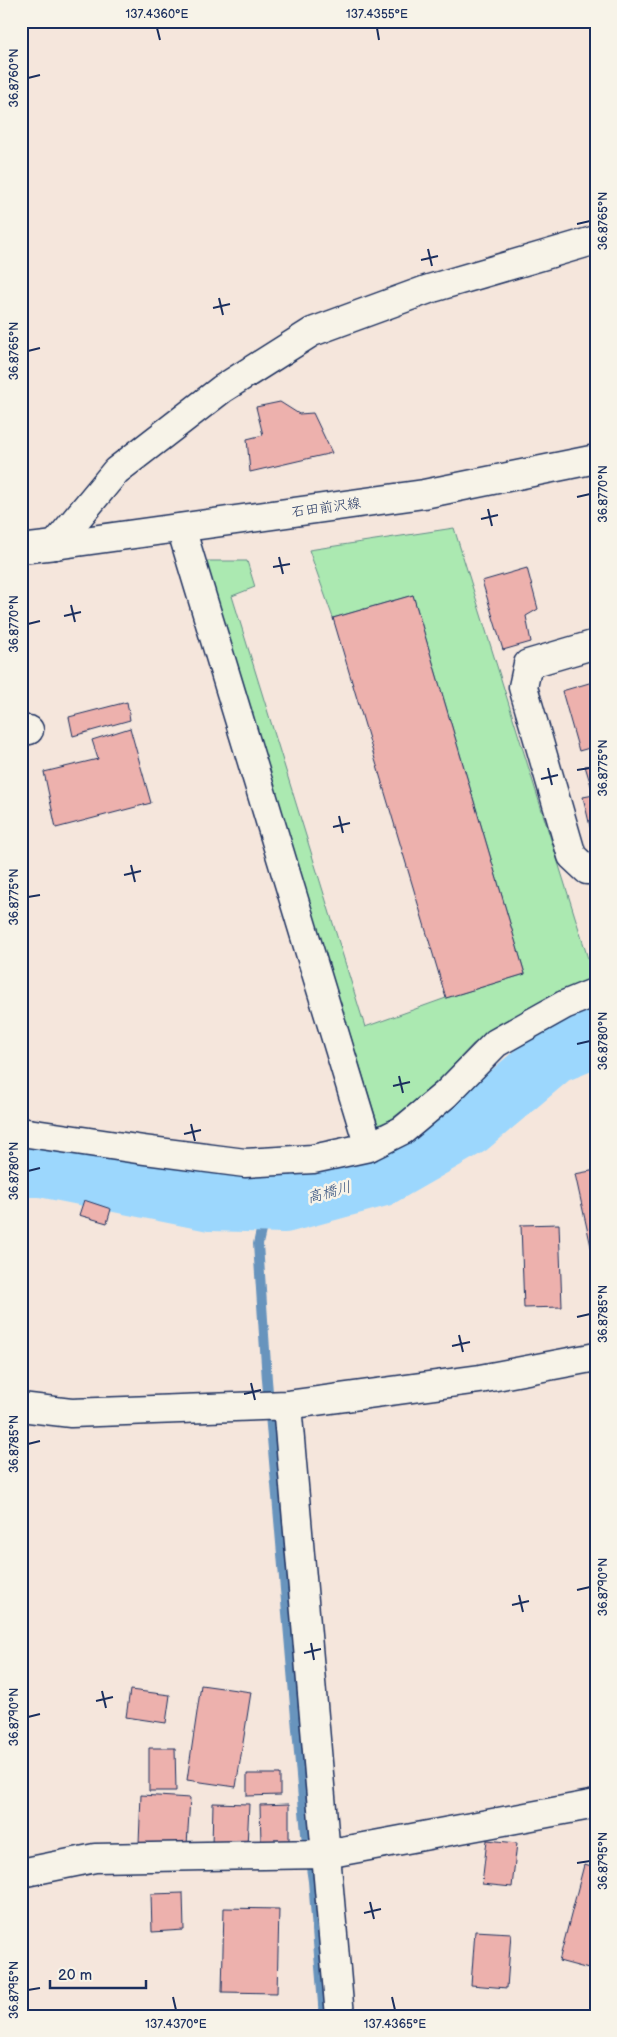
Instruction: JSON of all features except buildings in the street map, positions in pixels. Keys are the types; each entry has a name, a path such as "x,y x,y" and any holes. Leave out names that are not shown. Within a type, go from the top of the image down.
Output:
{"street":[{"path":"55,545 116,471 222,389 312,332 429,289 596,240"},
{"name":"石田前沢線","path":"21,549 424,494 596,459"},
{"path":"181,528 369,1147"},
{"path":"596,644 528,664 523,687 572,856 587,870 596,868"},
{"path":"21,1132 144,1150 245,1162 312,1159 369,1147 403,1130 446,1094 496,1043 564,1005 596,992"},
{"path":"21,1407 71,1413 287,1405 480,1379 596,1357"},
{"path":"287,1405 340,2016"},
{"path":"21,1874 95,1858 326,1854 596,1804"}],"green space":[{"path":"454,528 595,981 533,1007 473,1044 442,1077 414,1102 390,1120 378,1125 204,561 247,561 255,587 232,596 365,1027 446,998 525,974 413,595 333,618 309,550"}],"waterway":[{"name":"高橋川","path":"21,1168 42,1168 211,1202 284,1204 380,1178 469,1127 554,1055 596,1038"},
{"path":"267,1204 258,1244 267,1380 306,1834 313,1881 324,2016"}]}
